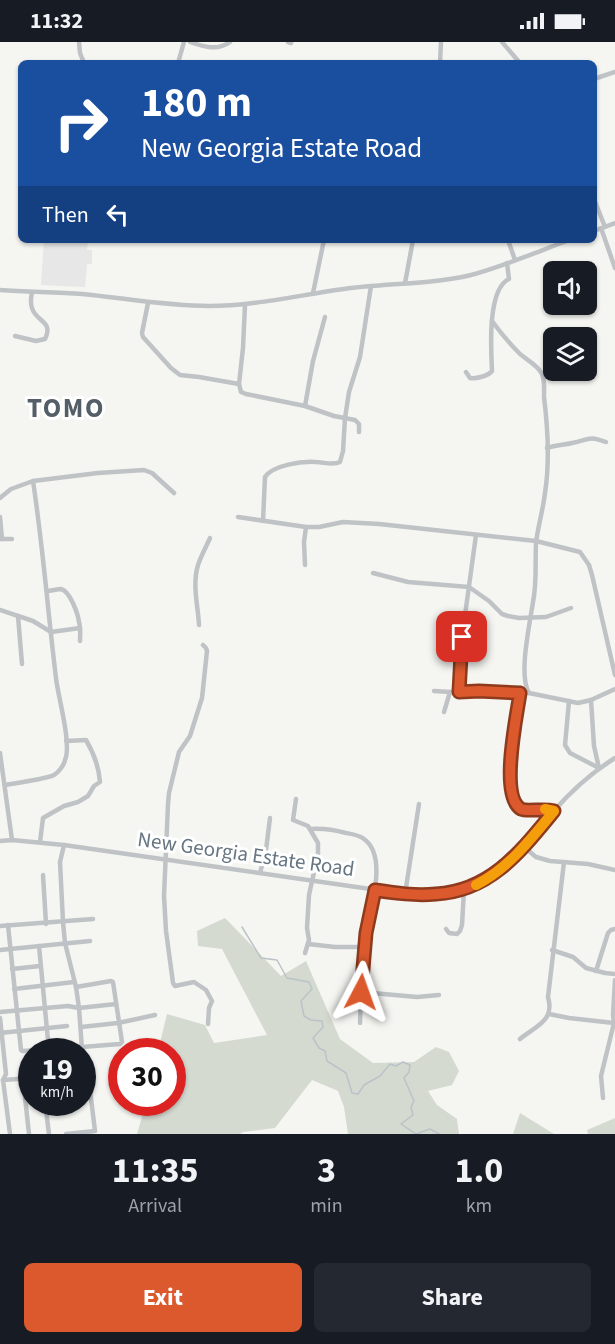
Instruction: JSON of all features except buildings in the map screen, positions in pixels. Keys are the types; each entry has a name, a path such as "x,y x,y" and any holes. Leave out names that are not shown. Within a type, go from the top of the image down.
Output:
{"street":[{"path":"79,42 83,60"},
{"path":"179,60 184,42"},
{"path":"190,42 216,48 230,42"},
{"path":"440,60 441,42"},
{"path":"502,42 517,60"},
{"path":"597,78 615,72"},
{"path":"597,208 615,268"},
{"path":"597,230 615,223"},
{"path":"313,293 323,243"},
{"path":"405,283 412,243"},
{"path":"509,243 515,260"},
{"path":"0,290 81,294 148,303 193,306 245,305 370,285 452,278 507,263 561,243"},
{"path":"466,372 470,378 474,378 490,374 492,371 490,352 492,321 498,293 503,283 509,279 507,263"},
{"path":"263,521 266,474 300,462 338,464 340,462 345,418 360,357 370,285"},
{"path":"15,336 36,341 45,339 47,334 48,329 44,321 32,309 32,292"},
{"path":"148,303 143,337 171,368 180,375 239,384"},
{"path":"245,305 239,384 241,392 305,406 358,421 359,432"},
{"path":"305,406 313,361 325,317"},
{"path":"492,321 521,356 537,367 544,385 548,429 548,467 536,541 535,592 525,669 529,693"},
{"path":"547,448 587,438 596,438 606,442"},
{"path":"0,498 11,489 33,481 144,470 152,473 174,493"},
{"path":"5,785 53,776 66,760 66,741 57,686 33,481"},
{"path":"0,517 1,539 12,539"},
{"path":"238,517 306,527 343,522 379,524 536,541 580,552 589,566 615,675"},
{"path":"305,565 306,527"},
{"path":"459,692 462,637 476,535"},
{"path":"200,625 196,601 197,567 210,538"},
{"path":"373,573 408,582 469,588 489,601 504,615 546,617 571,608"},
{"path":"47,591 60,589 67,593 80,622 80,641"},
{"path":"0,610 33,621 51,632 80,628"},
{"path":"18,616 22,664"},
{"path":"203,645 207,651 202,698 190,736 179,752 169,792 164,896 173,983 175,986 194,982 206,990 212,1002 209,1008 208,1024"},
{"path":"434,691 529,693 578,703 615,689"},
{"path":"444,712 450,692"},
{"path":"520,693 509,781 519,808 554,811"},
{"path":"591,700 594,746 599,768"},
{"path":"569,701 567,750 599,768"},
{"path":"40,842 43,818 88,796 94,786 100,782 99,770 86,740 66,741"},
{"path":"0,753 12,840"},
{"name":"New Georgia Estate Road","path":"0,841 64,844 375,890 434,895 464,890 494,874 524,847 585,779 615,758"},
{"path":"296,799 293,820 305,824 318,843 307,919 308,944 305,953"},
{"path":"405,894 418,804"},
{"path":"260,873 270,818"},
{"path":"310,829 323,828 358,836 366,840 375,859 377,877 365,947 360,1023"},
{"path":"64,844 60,862 63,922 79,1008 82,1038"},
{"path":"524,847 536,857 550,861 588,864 615,870"},
{"path":"225,867 226,859"},
{"path":"520,1039 538,1027 549,1014 552,950 564,862"},
{"path":"43,875 46,924"},
{"path":"446,929 453,934 460,931 464,890"},
{"path":"0,926 93,919"},
{"path":"8,925 20,1038"},
{"path":"596,971 608,933 615,928"},
{"path":"0,950 90,941"},
{"path":"308,944 365,947"},
{"path":"39,946 47,1038"},
{"path":"552,950 573,957 586,968 615,974"},
{"path":"12,969 40,966"},
{"path":"603,1098 601,1076 614,1023 615,980"},
{"path":"14,989 113,982 122,1042 96,1047"},
{"path":"361,992 417,997 439,995"},
{"path":"0,1012 68,1005 79,1008 116,1004"},
{"path":"549,1014 614,1023"},
{"path":"81,1027 118,1023 155,1015"},
{"path":"0,1018 6,1074 1,1080"},
{"path":"1,1033 67,1026"},
{"path":"1,1080 18,1079"},
{"path":"1,1080 10,1134"},
{"path":"0,1113 7,1112"},
{"path":"27,1116 29,1134"},
{"path":"47,1116 49,1134"},
{"path":"66,1134 95,1131 93,1116"}],"shaded area":[{"path":"44,243 88,243 87,250 92,250 92,264 87,264 85,287 41,285"},
{"path":"225,918 281,976 306,961 340,1039 373,1063 414,1062 436,1047 449,1052 459,1071 452,1085 428,1091 437,1105 457,1119 459,1134 348,1134 344,1107 338,1091 312,1080 275,1128 240,1134 137,1134 142,1116 186,1116 186,1038 161,1038 167,1014 205,1025 214,1043 267,1035 222,949 198,946 197,931"},
{"path":"520,1113 554,1134 513,1134"},
{"path":"615,1118 615,1134 588,1134 587,1130"}],"waterway":[{"path":"242,927 261,958 277,960 287,978 309,982 312,989 301,1001 304,1016 311,1020 322,1021 323,1027 313,1038 319,1048 325,1051 327,1061 346,1073 352,1093 358,1094 364,1085 380,1076 390,1064 396,1066 403,1062 410,1065 409,1072 404,1078 414,1101 411,1107 413,1115 401,1124 416,1134 430,1129 439,1134"}],"slow traffic":[{"path":"476,885 497,872 524,847 554,811 545,809"}],"district":[{"name":"TOMO","path":"66,408"}],"route":[{"path":"361,992 366,933 375,890 417,895 464,890 494,874 509,862 554,811 524,810 516,804 509,781 520,693 459,692 462,637"}]}
